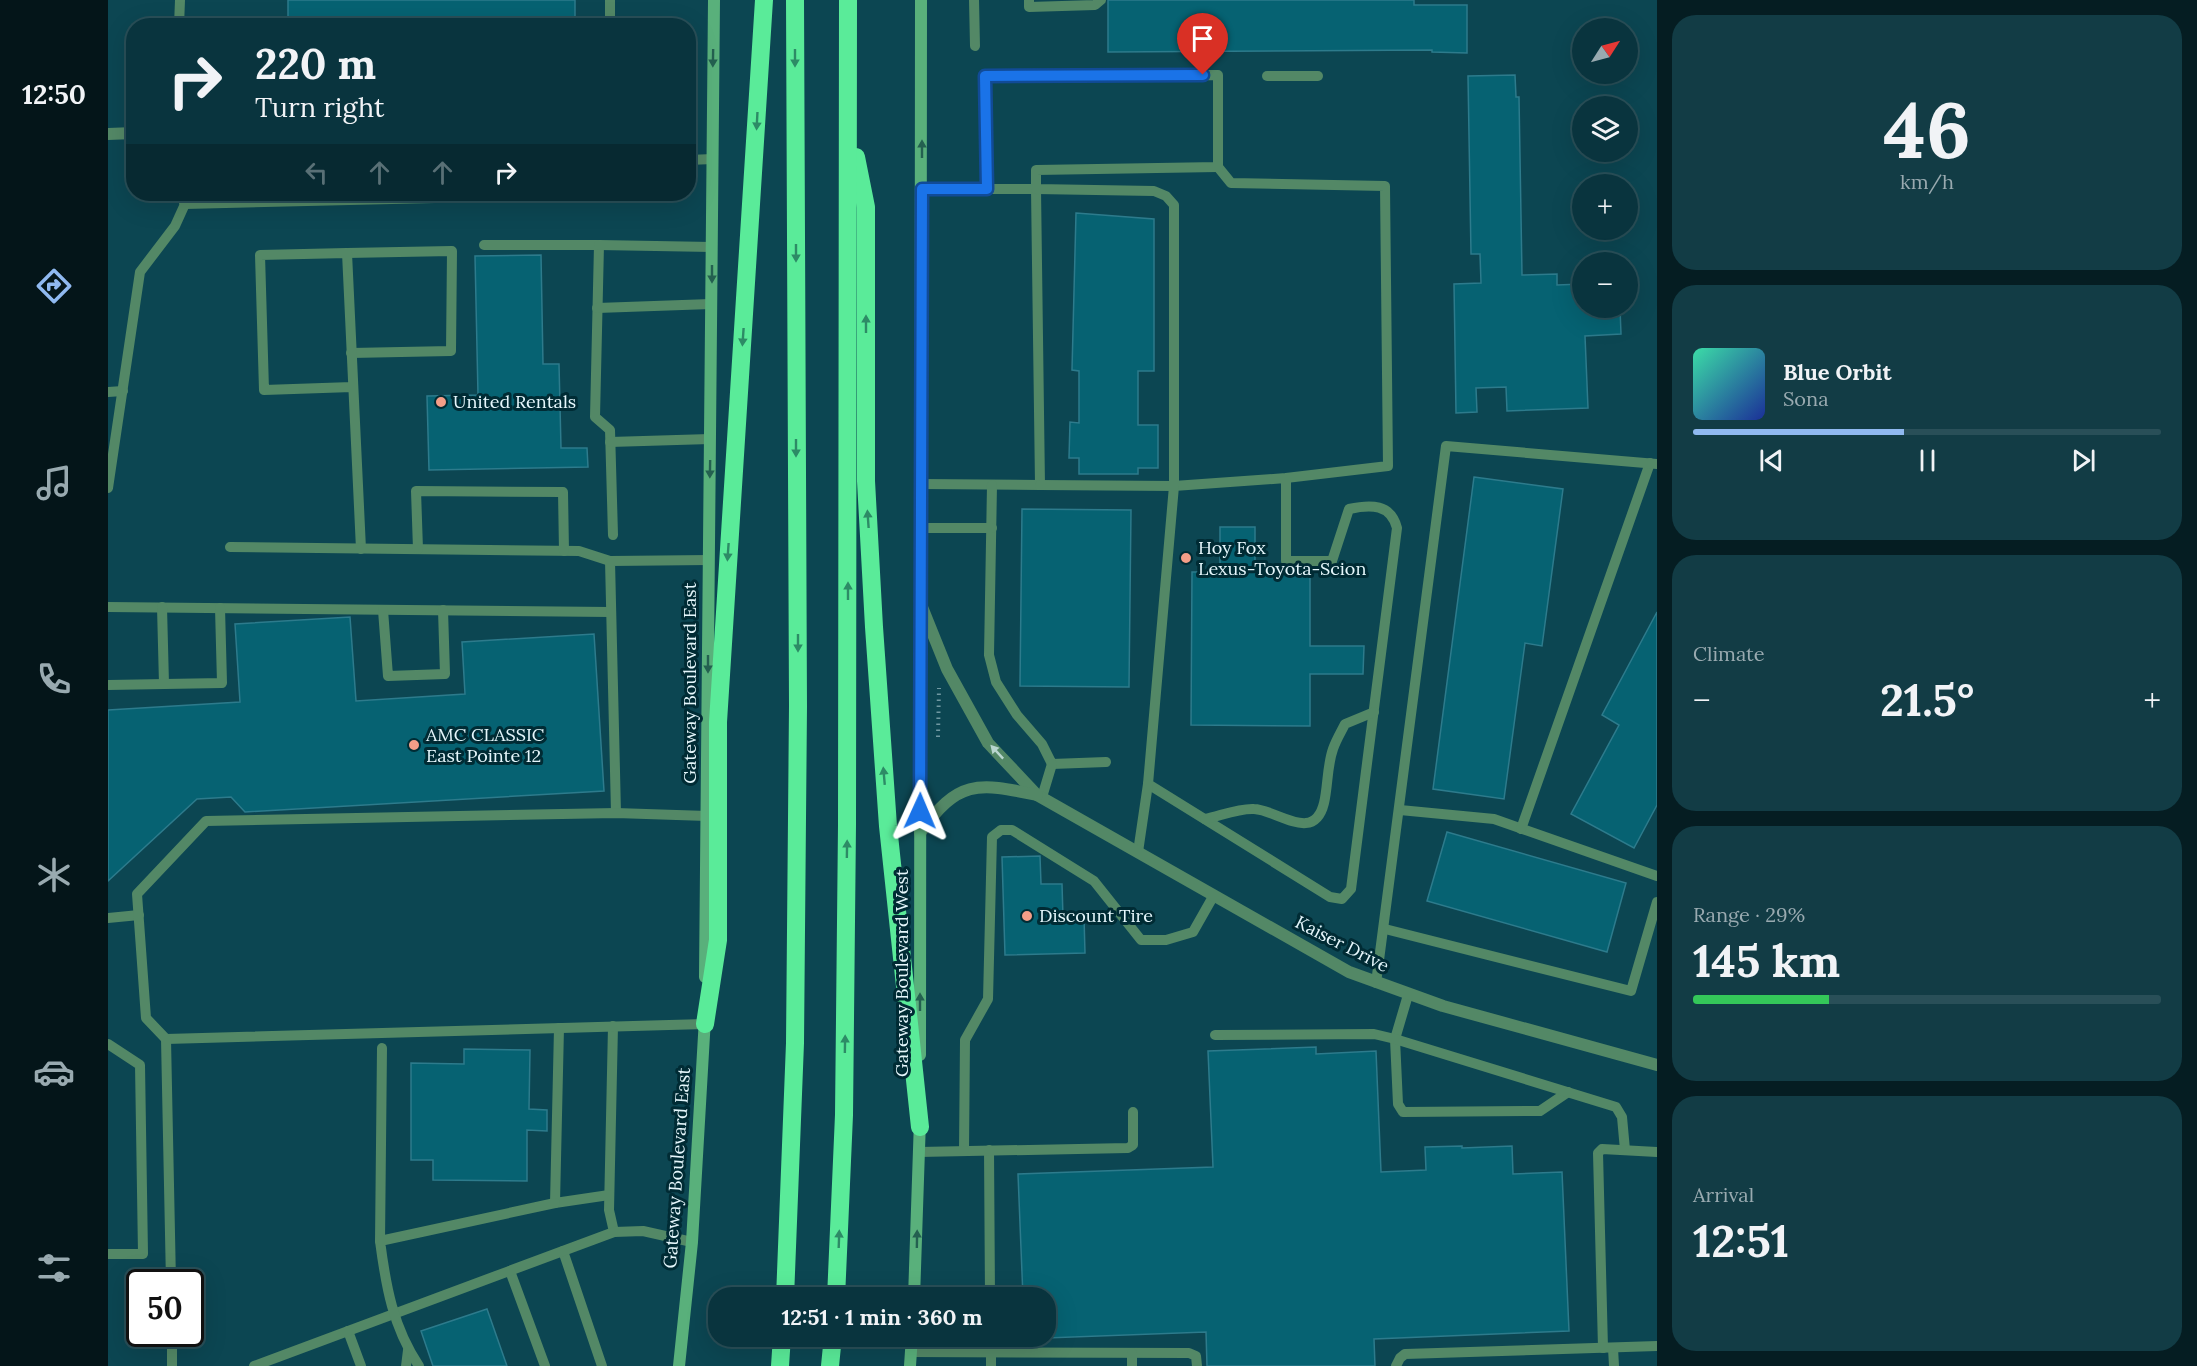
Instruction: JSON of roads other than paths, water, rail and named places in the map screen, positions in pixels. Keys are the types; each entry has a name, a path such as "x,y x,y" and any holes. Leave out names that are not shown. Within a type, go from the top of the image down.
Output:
{"highway":[{"path":"705,1024 718,940 718,722 764,0"},
{"path":"785,1287 796,985 798,661 795,0"},
{"path":"836,1287 845,1080 848,0"},
{"path":"848,110 866,207 866,481 881,745 920,1127"},
{"path":"780,1366 781,1347"},
{"path":"830,1366 831,1347"}],"main road":[{"name":"Gateway Boulevard East","path":"679,1366 692,1242 705,1024 714,0"},
{"name":"Gateway Boulevard West","path":"914,1287 920,1127 921,0"},
{"path":"910,1366 911,1347"}],"street":[{"path":"108,134 126,133"},
{"name":"Kaiser Drive","path":"922,607 947,669 988,743 1040,796 1349,972 1408,995 1657,1065"},
{"name":"Kaiser Drive","path":"920,833 939,807 967,789 998,786 1040,796"}],"lane":[{"path":"179,18 180,0"},
{"path":"610,0 610,18"},
{"path":"974,0 975,46"},
{"path":"1029,0 1029,7 1095,5 1101,0"},
{"path":"922,484 1174,486 1286,478 1388,466 1385,186 1231,183 1218,167 1218,75 985,76 987,189"},
{"path":"1267,76 1318,76"},
{"path":"696,160 712,159"},
{"path":"1040,485 1036,170 1218,167"},
{"path":"922,189 1154,191 1166,196 1174,205 1174,486 1148,784 1138,852"},
{"path":"185,204 241,201"},
{"path":"108,488 140,272 175,226 185,204"},
{"path":"484,245 712,247"},
{"path":"598,245 596,417 610,430 613,535"},
{"path":"351,353 451,351 452,251 260,255 264,390 352,387"},
{"path":"347,253 361,549"},
{"path":"597,308 711,304"},
{"path":"108,392 123,392"},
{"path":"610,442 710,439"},
{"path":"1376,983 1385,929 1446,446 1653,464 1521,829"},
{"path":"1148,784 1330,897 1342,899 1351,889 1397,528 1394,516 1383,507 1364,505 1349,509 1332,561 1286,561 1286,478"},
{"path":"992,485 989,655 996,682 1017,716 1042,744 1052,764 1040,796"},
{"path":"418,549 416,491 563,492 564,551"},
{"path":"922,528 992,528"},
{"path":"230,547 579,551 610,561 709,560"},
{"path":"610,561 616,813"},
{"path":"108,607 610,612"},
{"path":"162,607 164,684"},
{"path":"108,685 222,683 220,608"},
{"path":"383,610 388,676 446,674 443,610"},
{"path":"1205,819 1253,809 1272,813 1293,823 1308,824 1319,815 1324,804 1333,749 1345,724 1374,712"},
{"path":"1052,764 1106,762"},
{"path":"1400,810 1494,819 1657,876"},
{"path":"171,1269 166,1039 146,1018 137,894 206,821 616,813 707,816"},
{"path":"964,1150 966,1040 988,999 992,837 1001,830 1012,830 1094,881 1141,940 1166,940 1193,932 1214,895"},
{"path":"1385,929 1632,991 1657,902"},
{"path":"108,918 139,915"},
{"path":"1408,995 1395,1039 1398,1104 1403,1112 1540,1112 1568,1092"},
{"path":"166,1039 705,1024"},
{"path":"613,1026 609,1210 614,1232"},
{"path":"555,1203 559,1028"},
{"path":"1215,1035 1374,1034 1395,1039 1616,1107 1622,1117 1625,1150"},
{"path":"108,1044 140,1065 143,1254 108,1254"},
{"path":"382,1048 380,1241 388,1300 408,1350 419,1366"},
{"path":"919,1152 1128,1149 1133,1145 1133,1112"},
{"path":"1614,1366 1608,1348 1598,1153 1602,1149 1657,1152"},
{"path":"989,1150 990,1287"},
{"path":"380,1241 555,1203 609,1195"},
{"path":"254,1366 614,1232 643,1232 692,1242"},
{"path":"563,1251 602,1366"},
{"path":"510,1271 545,1366"},
{"path":"348,1331 359,1366"},
{"path":"1396,1366 1405,1354 1657,1346"},
{"path":"172,1347 172,1366"},
{"path":"991,1347 991,1366"},
{"path":"408,1350 409,1366"},
{"path":"911,1352 1189,1353 1196,1356 1197,1366"},
{"path":"1132,1353 1132,1366"}],"place":[{"name":"United Rentals","path":"441,402"},
{"name":"Hoy Fox Lexus-Toyota-Scion","path":"1186,558"},
{"name":"AMC CLASSIC East Pointe 12","path":"414,745"},
{"name":"Discount Tire","path":"1027,916"}]}
